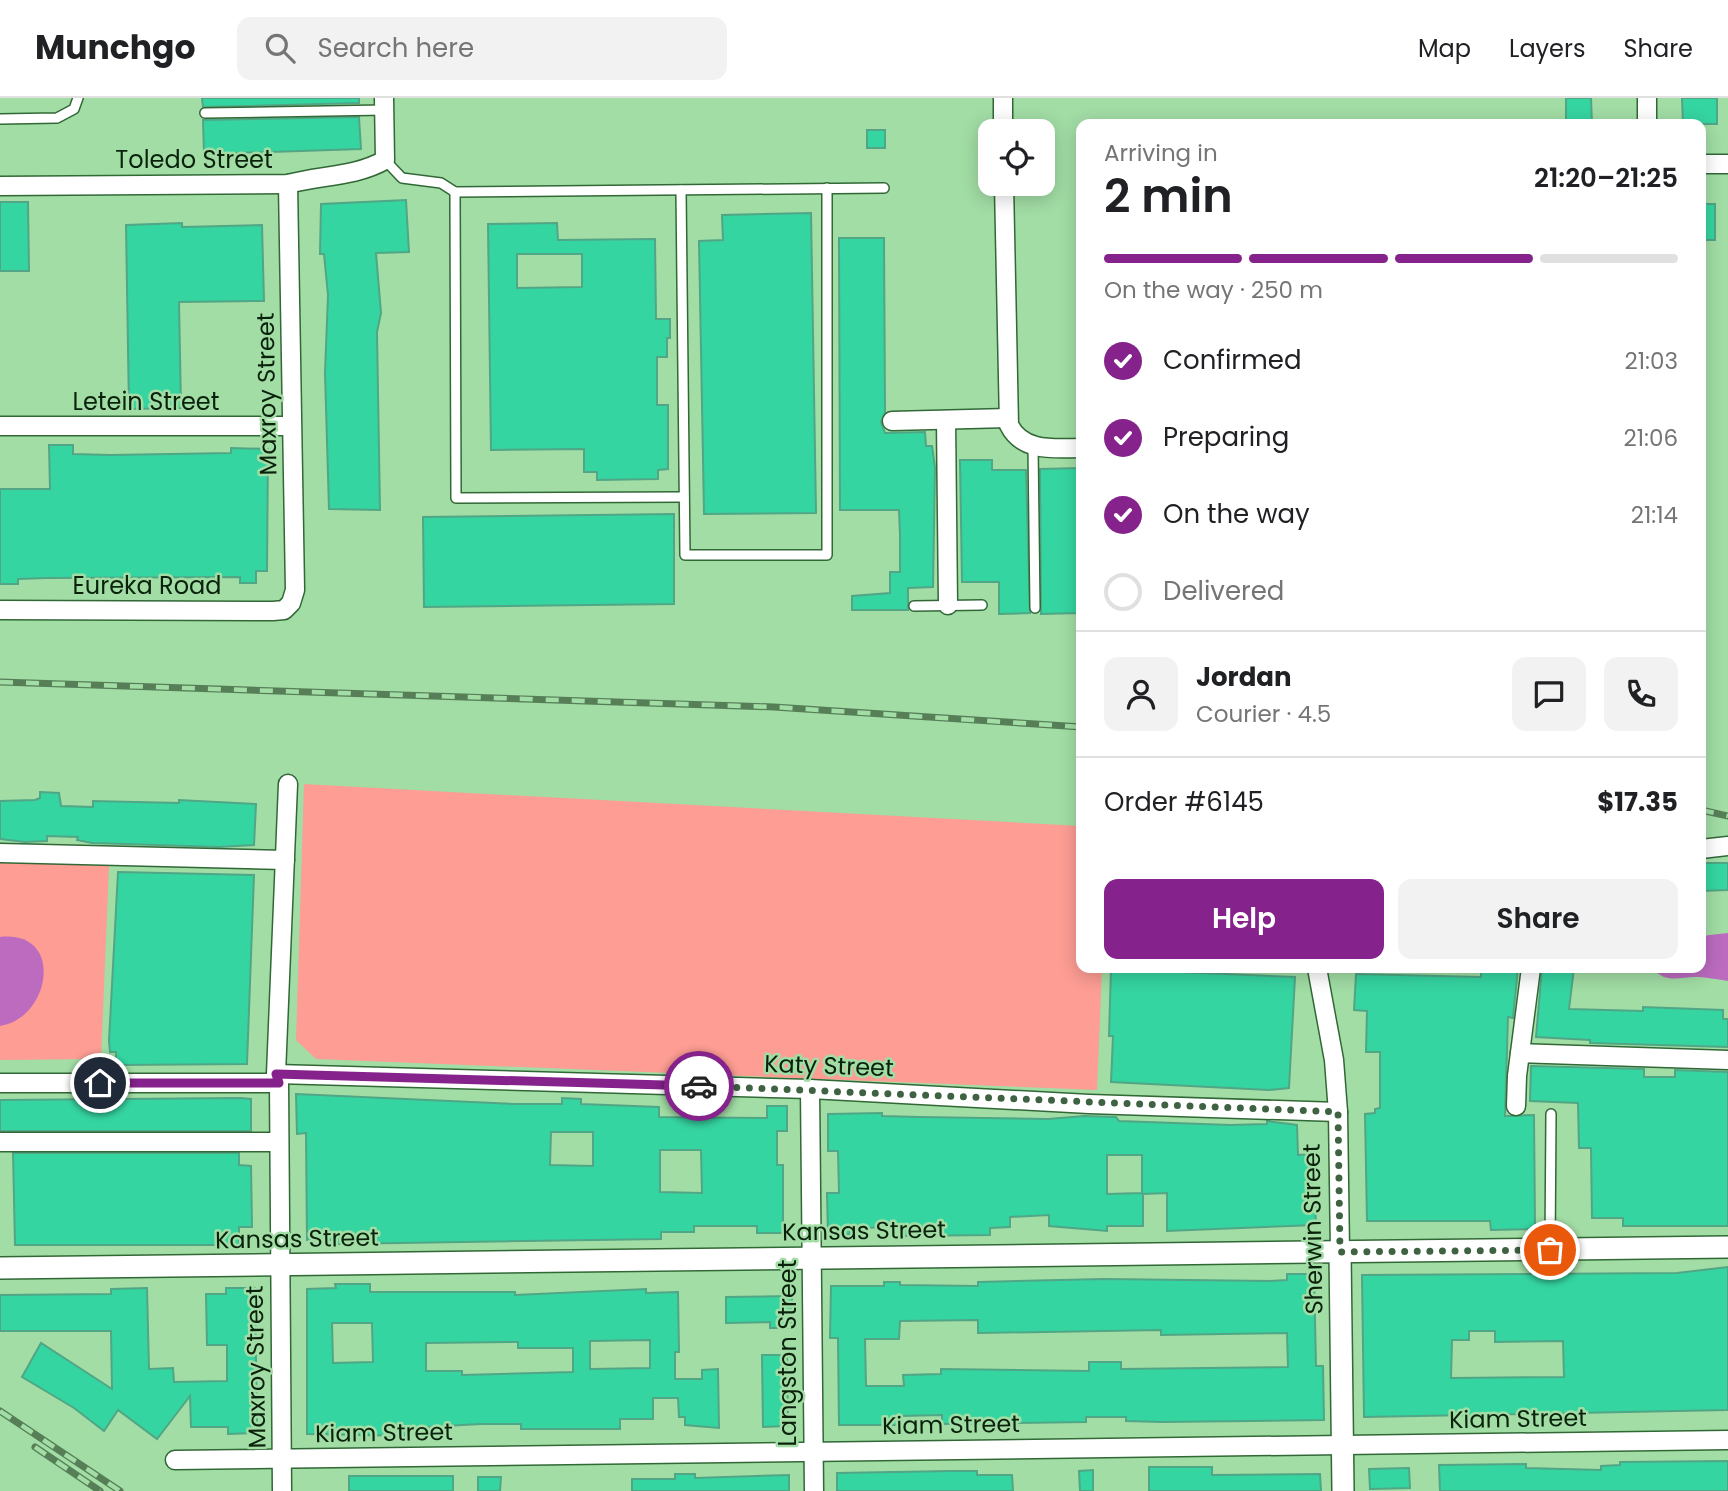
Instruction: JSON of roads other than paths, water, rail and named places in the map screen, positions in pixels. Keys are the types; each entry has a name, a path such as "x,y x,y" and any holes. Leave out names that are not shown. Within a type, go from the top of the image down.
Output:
{"street":[{"path":"1003,98 1003,119"},
{"path":"1647,98 1647,119"},
{"path":"384,104 384,160"},
{"name":"Toledo Street","path":"0,186 288,184 314,177 363,172 384,160"},
{"path":"1706,164 1728,164"},
{"name":"Maxroy Street","path":"288,184 295,590 291,603"},
{"path":"1004,196 1011,426"},
{"path":"946,419 948,605"},
{"path":"892,421 946,419 1011,426 1033,446 1076,448"},
{"name":"Letein Street","path":"0,426 292,426"},
{"name":"Eureka Road","path":"0,610 273,611 284,610 291,603"},
{"name":"Maxroy Street","path":"282,1491 278,1078 288,784"},
{"path":"1706,848 1728,846"},
{"path":"0,853 285,860"},
{"name":"Sherwin Street","path":"1318,973 1334,1060 1338,1112 1343,1491"},
{"path":"1516,1106 1530,973"},
{"path":"1520,1053 1728,1060"},
{"name":"Katy Street","path":"0,1083 278,1078 810,1089 1089,1104 1338,1112"},
{"name":"Langston Street","path":"810,1089 814,1491"},
{"path":"0,1142 279,1142"},
{"name":"Kansas Street","path":"0,1268 1728,1247"},
{"name":"Kiam Street","path":"176,1460 1728,1440"}],"lane":[{"path":"0,119 57,118 74,109 78,98"},
{"path":"205,113 384,104"},
{"path":"384,160 402,177 441,183 455,192 884,188"},
{"path":"681,190 685,555 827,555 827,188"},
{"path":"455,192 456,498 684,497"},
{"path":"1033,446 1035,608"},
{"path":"914,606 982,605"},
{"path":"1550,1250 1551,1114"}],"railway":[{"path":"0,682 774,707 1076,727"},
{"path":"1706,811 1728,816"},
{"path":"0,1411 120,1491"},
{"path":"35,1447 100,1491"}]}
